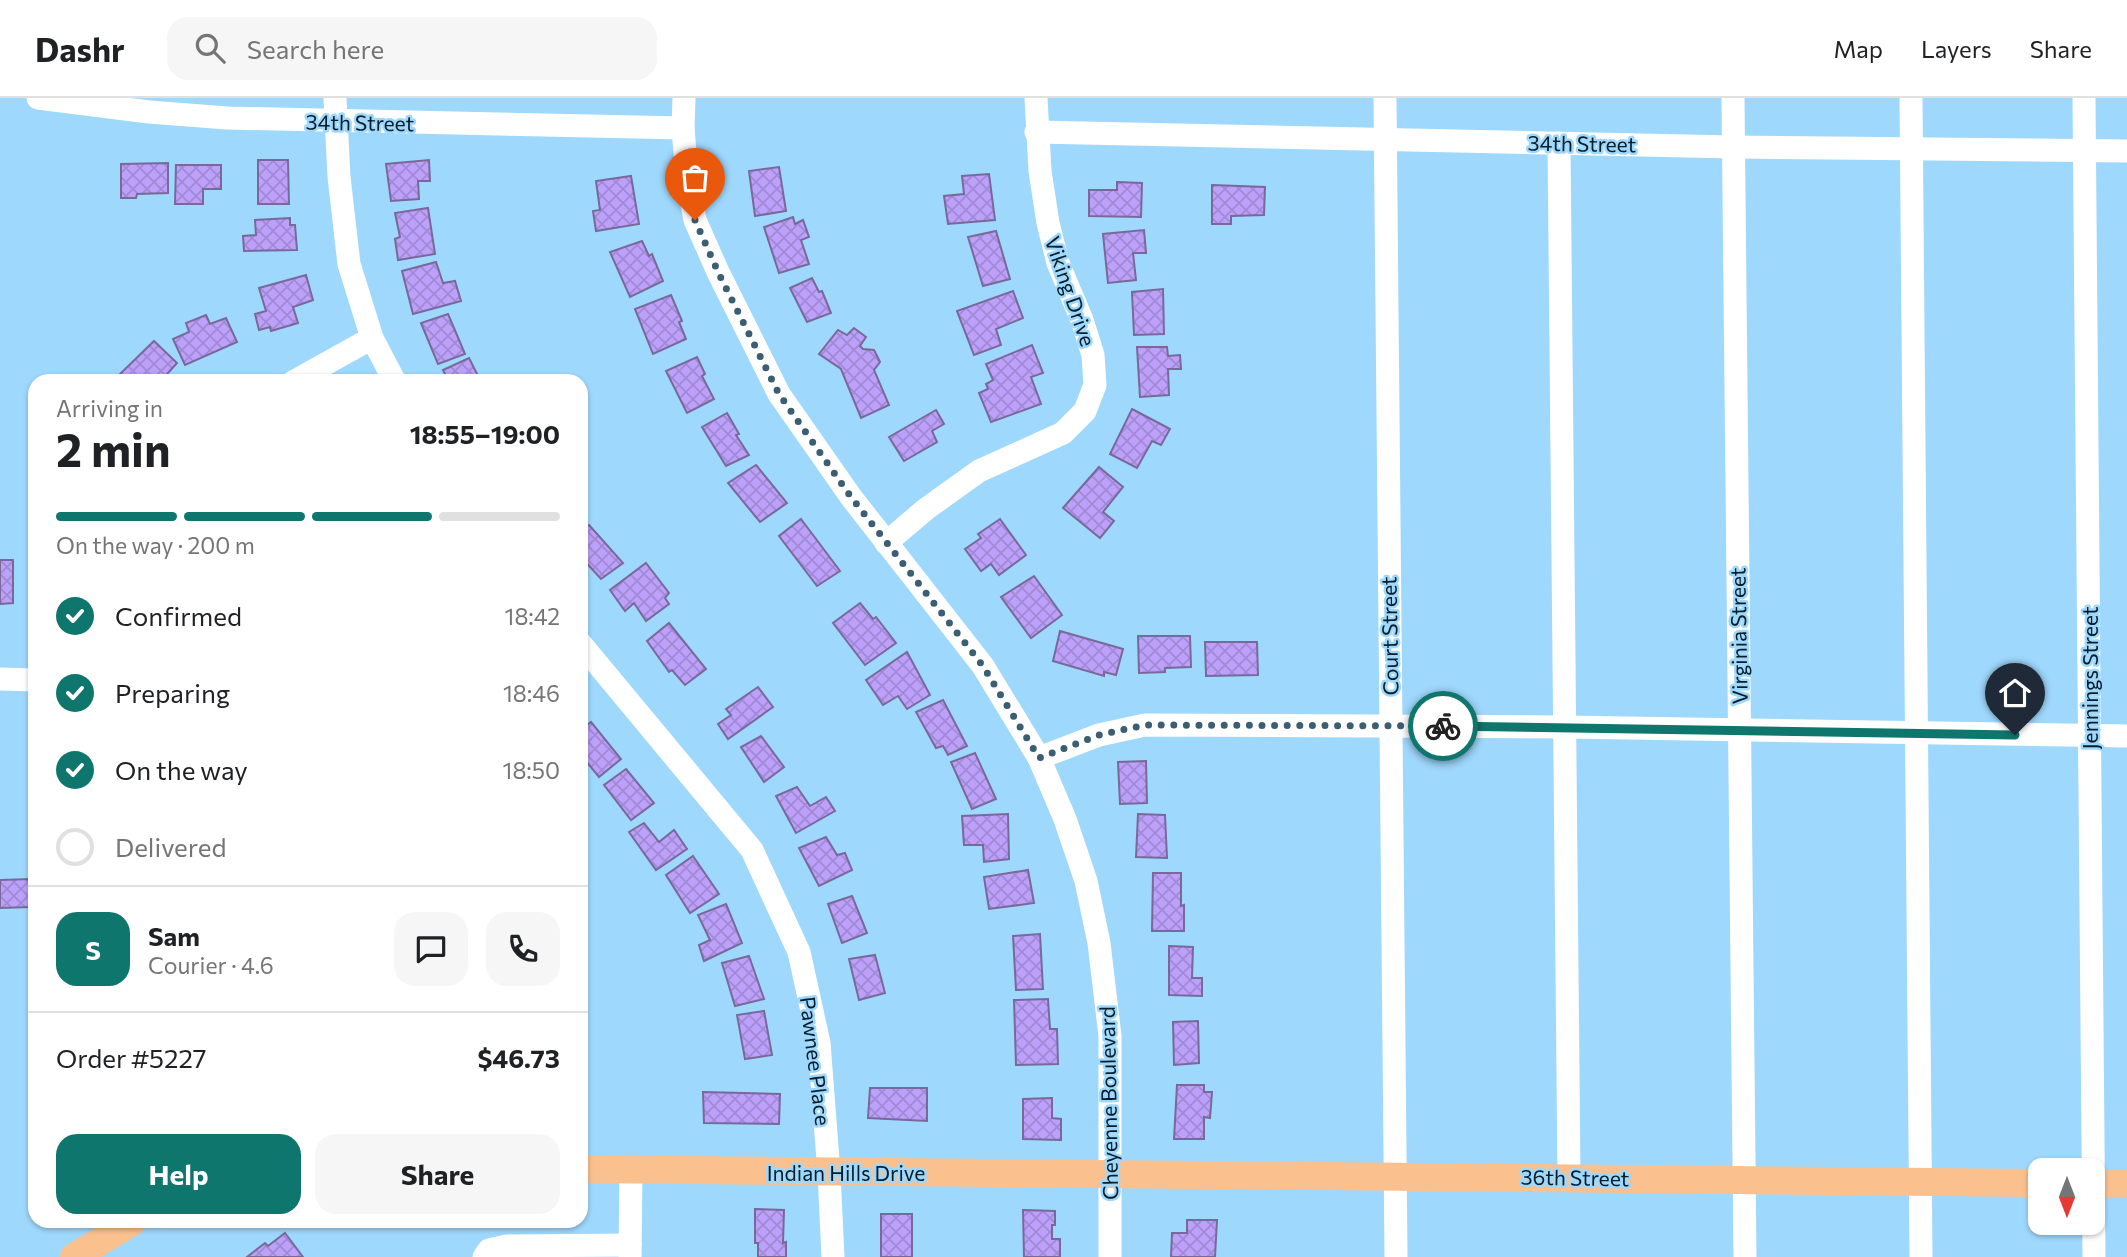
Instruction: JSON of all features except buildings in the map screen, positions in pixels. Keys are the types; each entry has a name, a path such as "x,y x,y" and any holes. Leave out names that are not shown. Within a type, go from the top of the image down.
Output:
{"main road":[{"name":"Indian Hills Drive","path":"588,1169 1110,1173"},
{"name":"36th Street","path":"1110,1173 2028,1183"},
{"path":"2105,1184 2127,1184"},
{"path":"74,1257 122,1228"}],"street":[{"name":"34th Street","path":"38,98 227,118 683,128"},
{"path":"335,98 349,264 372,338 391,374"},
{"name":"Cheyenne Boulevard","path":"684,98 683,128 687,178 695,220 779,394 851,497 983,666 1039,758 1065,819 1086,881 1099,943 1110,1036 1110,1257"},
{"name":"Viking Drive","path":"886,542 979,471 1063,433 1085,411 1095,385 1093,355 1058,262 1048,223 1036,132 1037,98"},
{"name":"Court Street","path":"1385,98 1396,1257"},
{"name":"Virginia Street","path":"1733,98 1745,1257"},
{"path":"1911,98 1921,1257"},
{"name":"Jennings Street","path":"2084,98 2093,1158"},
{"name":"34th Street","path":"1036,132 1734,147 2127,151"},
{"path":"1559,143 1569,1177"},
{"path":"307,374 372,338"},
{"name":"Pawnee Place","path":"588,656 752,850 800,951 819,1043 833,1257"},
{"path":"0,680 28,680"},
{"path":"1039,758 1099,735 1145,725 1390,725 2127,736"},
{"path":"484,1257 489,1250 507,1246 630,1251 631,1170"},
{"name":"Jennings Street","path":"2094,1236 2094,1257"}],"way so far":[{"path":"695,220 779,394 851,497 983,666 1039,758 1099,735 1145,725 1443,726"}],"route":[{"path":"1443,726 2015,735"}]}
